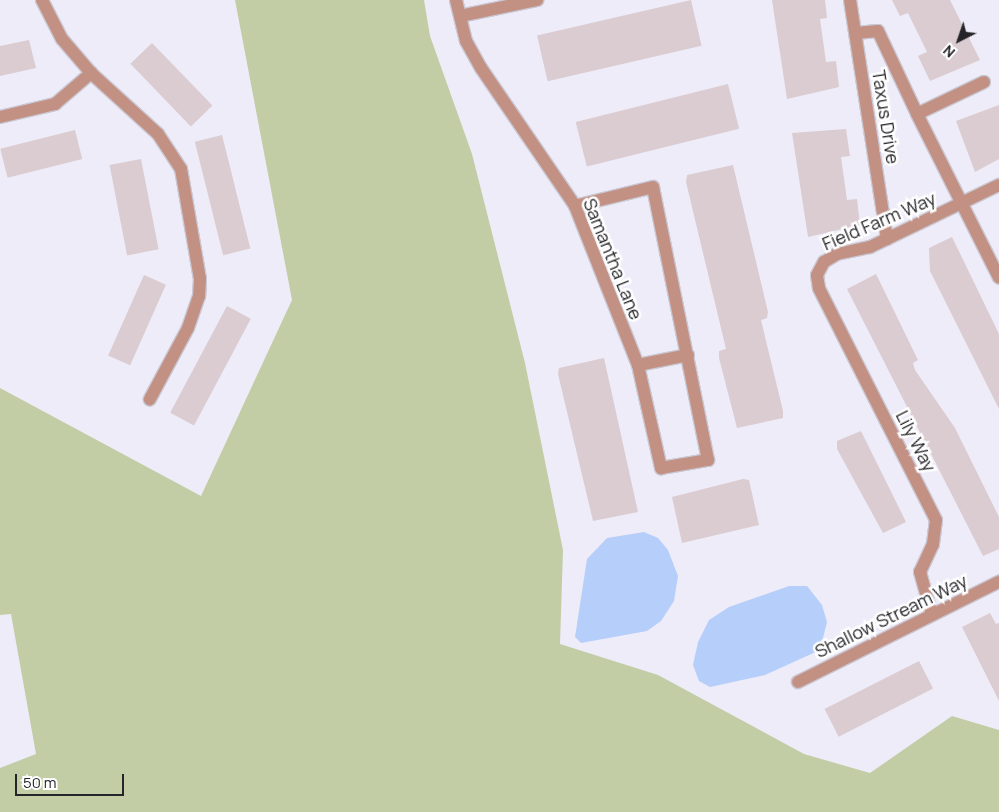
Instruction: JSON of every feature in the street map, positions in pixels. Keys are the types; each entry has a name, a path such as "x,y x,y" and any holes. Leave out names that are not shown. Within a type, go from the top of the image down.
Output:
{"street":[{"path":"42,0 62,39 91,73 158,134 181,169 200,279 198,296 188,328 150,398"},
{"name":"Samantha Lane","path":"456,0 466,41 481,68 575,206 638,366 661,468 708,460 688,355"},
{"path":"460,16 537,0"},
{"name":"Taxus Drive","path":"850,0 888,239"},
{"path":"856,33 878,31 961,204 999,278"},
{"path":"0,116 55,104 91,73"},
{"path":"917,114 984,82"},
{"name":"Field Farm Way","path":"819,288 817,275 824,262 888,239 999,185"},
{"path":"575,206 653,187 688,355 638,366"},
{"name":"Lily Way","path":"819,288 936,520 933,544 920,572 932,615"},
{"name":"Shallow Stream Way","path":"798,682 999,582"}],"green space":[{"path":"235,0 424,0 430,36 472,154 525,363 563,550 560,644 658,675 804,754 870,773 952,716 999,730 999,812 0,812 0,768 36,754 11,614 0,615 0,388 201,496 292,300"}],"water":[{"path":"644,532 658,538 668,550 678,576 674,601 661,621 647,631 581,643 575,637 587,559 607,538"},
{"path":"789,586 807,586 822,605 827,622 820,650 765,675 710,687 699,681 693,665 698,642 709,620 729,607"}],"building":[{"path":"691,0 702,46 548,81 537,36"},
{"path":"772,0 825,0 827,18 820,19 826,62 836,61 839,87 787,99"},
{"path":"892,0 950,0 980,60 930,81 918,56 927,52 908,13 900,16"},
{"path":"29,40 36,68 0,76 0,46"},
{"path":"152,43 212,106 191,126 130,64"},
{"path":"728,84 739,129 587,167 576,122"},
{"path":"999,105 999,159 975,172 956,121"},
{"path":"846,129 850,156 841,157 847,200 857,199 860,225 808,237 792,133"},
{"path":"75,130 82,159 8,178 0,149"},
{"path":"222,135 250,249 223,255 195,142"},
{"path":"141,159 159,249 127,255 110,165"},
{"path":"733,165 768,312 767,318 761,320 783,411 783,418 737,428 719,358 719,351 726,349 686,182 687,175"},
{"path":"952,237 999,334 999,409 930,271 929,248"},
{"path":"876,274 918,360 913,363 915,370 955,428 999,517 999,549 983,556 847,289"},
{"path":"144,275 166,285 130,365 108,355"},
{"path":"227,306 251,319 194,426 170,413"},
{"path":"604,358 638,512 593,521 558,374 559,368"},
{"path":"861,431 906,522 883,533 837,449 837,441"},
{"path":"743,479 749,480 759,525 682,543 672,497"},
{"path":"990,613 996,624 999,623 999,701 962,627"},
{"path":"919,661 933,689 839,737 825,709"}]}
